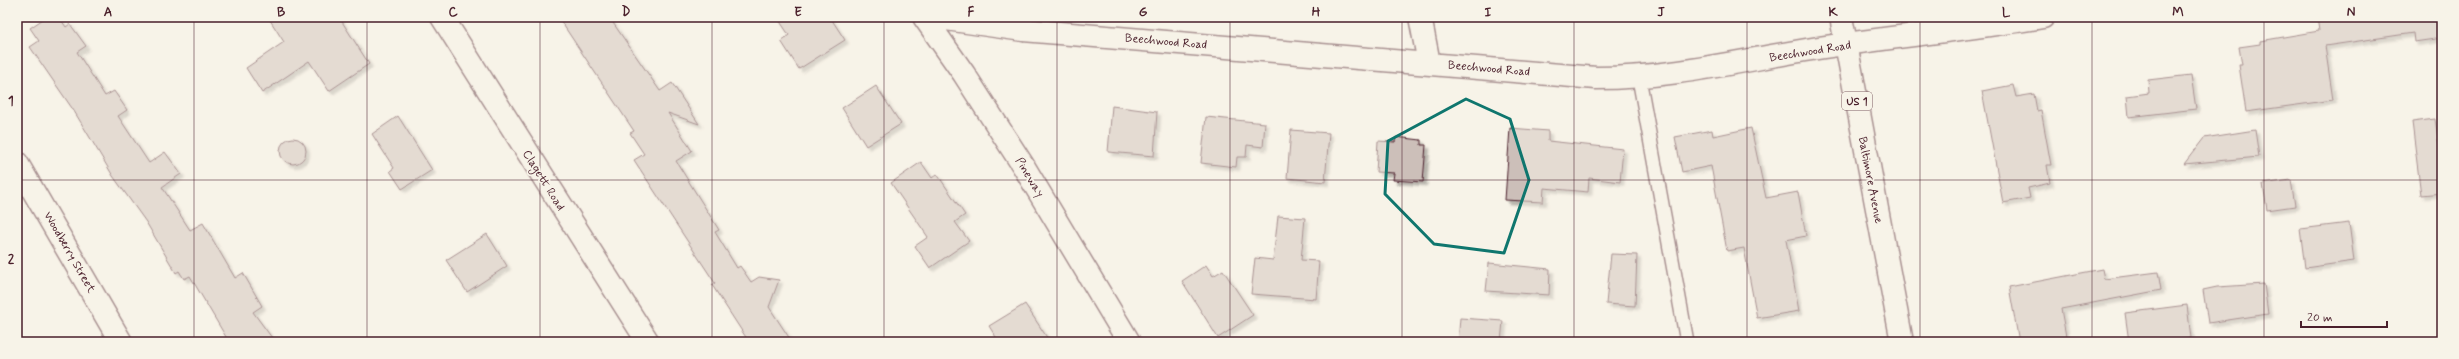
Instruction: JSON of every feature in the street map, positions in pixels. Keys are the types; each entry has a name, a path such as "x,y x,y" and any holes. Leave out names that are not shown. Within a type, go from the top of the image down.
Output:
{"street":[{"name":"Clagett Road","path":"442,17 648,342"},
{"name":"Pineway","path":"924,17 964,74 1024,167 1129,342"},
{"name":"Beechwood Road","path":"932,17 1024,30 1596,78 1639,78 1683,73 1846,44 2043,17"},
{"path":"1420,17 1429,63"},
{"name":"Baltimore Avenue","path":"1841,17 1902,342"},
{"name":"Woodberry Street","path":"17,163 121,342"}],"lane":[{"path":"1639,78 1687,342"}],"highlighted area":[{"path":"1466,99 1510,119 1529,180 1504,253 1434,244 1385,194 1388,141"}],"building":[{"path":"46,17 59,17 66,27 70,24 86,46 77,52 105,96 114,91 127,110 118,116 149,163 165,152 181,174 162,187 190,230 203,223 235,278 243,273 262,306 253,312 275,342 229,342 190,276 184,279 179,271 176,273 146,222 113,176 74,111 30,47 39,41 30,28"},
{"path":"268,17 339,17 369,64 329,91 309,61 262,93 246,68 284,42"},
{"path":"558,17 609,17 660,91 672,83 699,124 668,113 692,151 676,161 719,230 715,232 737,268 740,266 751,282 759,277 779,280 769,307 792,342 749,342 712,285 715,283 634,160 644,154 630,133 634,131"},
{"path":"777,17 830,17 845,40 799,69 781,41 789,35"},
{"path":"2317,17 2442,17 2442,38 2414,42 2413,33 2325,46 2333,100 2246,112 2239,65 2242,65 2239,47 2260,44 2260,41 2319,31"},
{"path":"2191,75 2196,109 2129,117 2127,96 2149,93 2148,80"},
{"path":"2013,85 2016,97 2034,94 2037,111 2041,110 2051,165 2047,165 2050,183 2028,188 2030,198 2003,203 1982,91"},
{"path":"876,86 901,124 866,146 842,108"},
{"path":"1112,106 1157,112 1154,156 1108,152"},
{"path":"398,116 432,170 402,189 390,171 394,168 372,134"},
{"path":"1206,117 1265,123 1263,147 1247,145 1246,157 1237,157 1236,167 1201,163"},
{"path":"2435,119 2442,166 2442,193 2421,195 2412,122"},
{"path":"1510,128 1548,131 1548,141 1623,149 1620,182 1589,178 1588,192 1544,188 1543,202 1505,200"},
{"path":"1751,128 1766,198 1798,192 1806,236 1786,240 1799,311 1757,318 1744,248 1727,251 1711,166 1682,172 1675,137 1712,130 1713,136"},
{"path":"1291,130 1329,133 1325,182 1287,178"},
{"path":"2255,130 2259,157 2184,164 2204,138"},
{"path":"1396,137 1421,140 1421,145 1426,145 1423,182 1393,180 1394,173 1376,172 1378,141 1395,142"},
{"path":"293,138 302,142 306,151 302,160 293,164 284,160 280,151 284,142"},
{"path":"921,162 932,178 937,174 965,215 955,222 969,241 930,268 915,246 928,237 891,183"},
{"path":"2291,180 2295,206 2267,210 2263,184"},
{"path":"1278,216 1305,218 1301,260 1319,261 1316,299 1251,294 1255,258 1273,260"},
{"path":"2349,223 2354,261 2305,268 2300,229"},
{"path":"487,234 507,266 467,292 446,260"},
{"path":"1611,254 1637,255 1635,306 1606,304"},
{"path":"1489,263 1550,269 1549,295 1486,291"},
{"path":"1206,265 1213,276 1223,270 1253,315 1218,338 1182,281"},
{"path":"2102,269 2104,279 2158,272 2161,290 2061,309 2067,342 2019,342 2009,287"},
{"path":"2264,284 2268,314 2208,323 2203,290 2217,287"},
{"path":"1025,304 1050,342 999,342 989,326"},
{"path":"2187,305 2191,338 2160,342 2129,342 2125,313"},
{"path":"1460,318 1503,321 1501,342 1458,342"}]}
